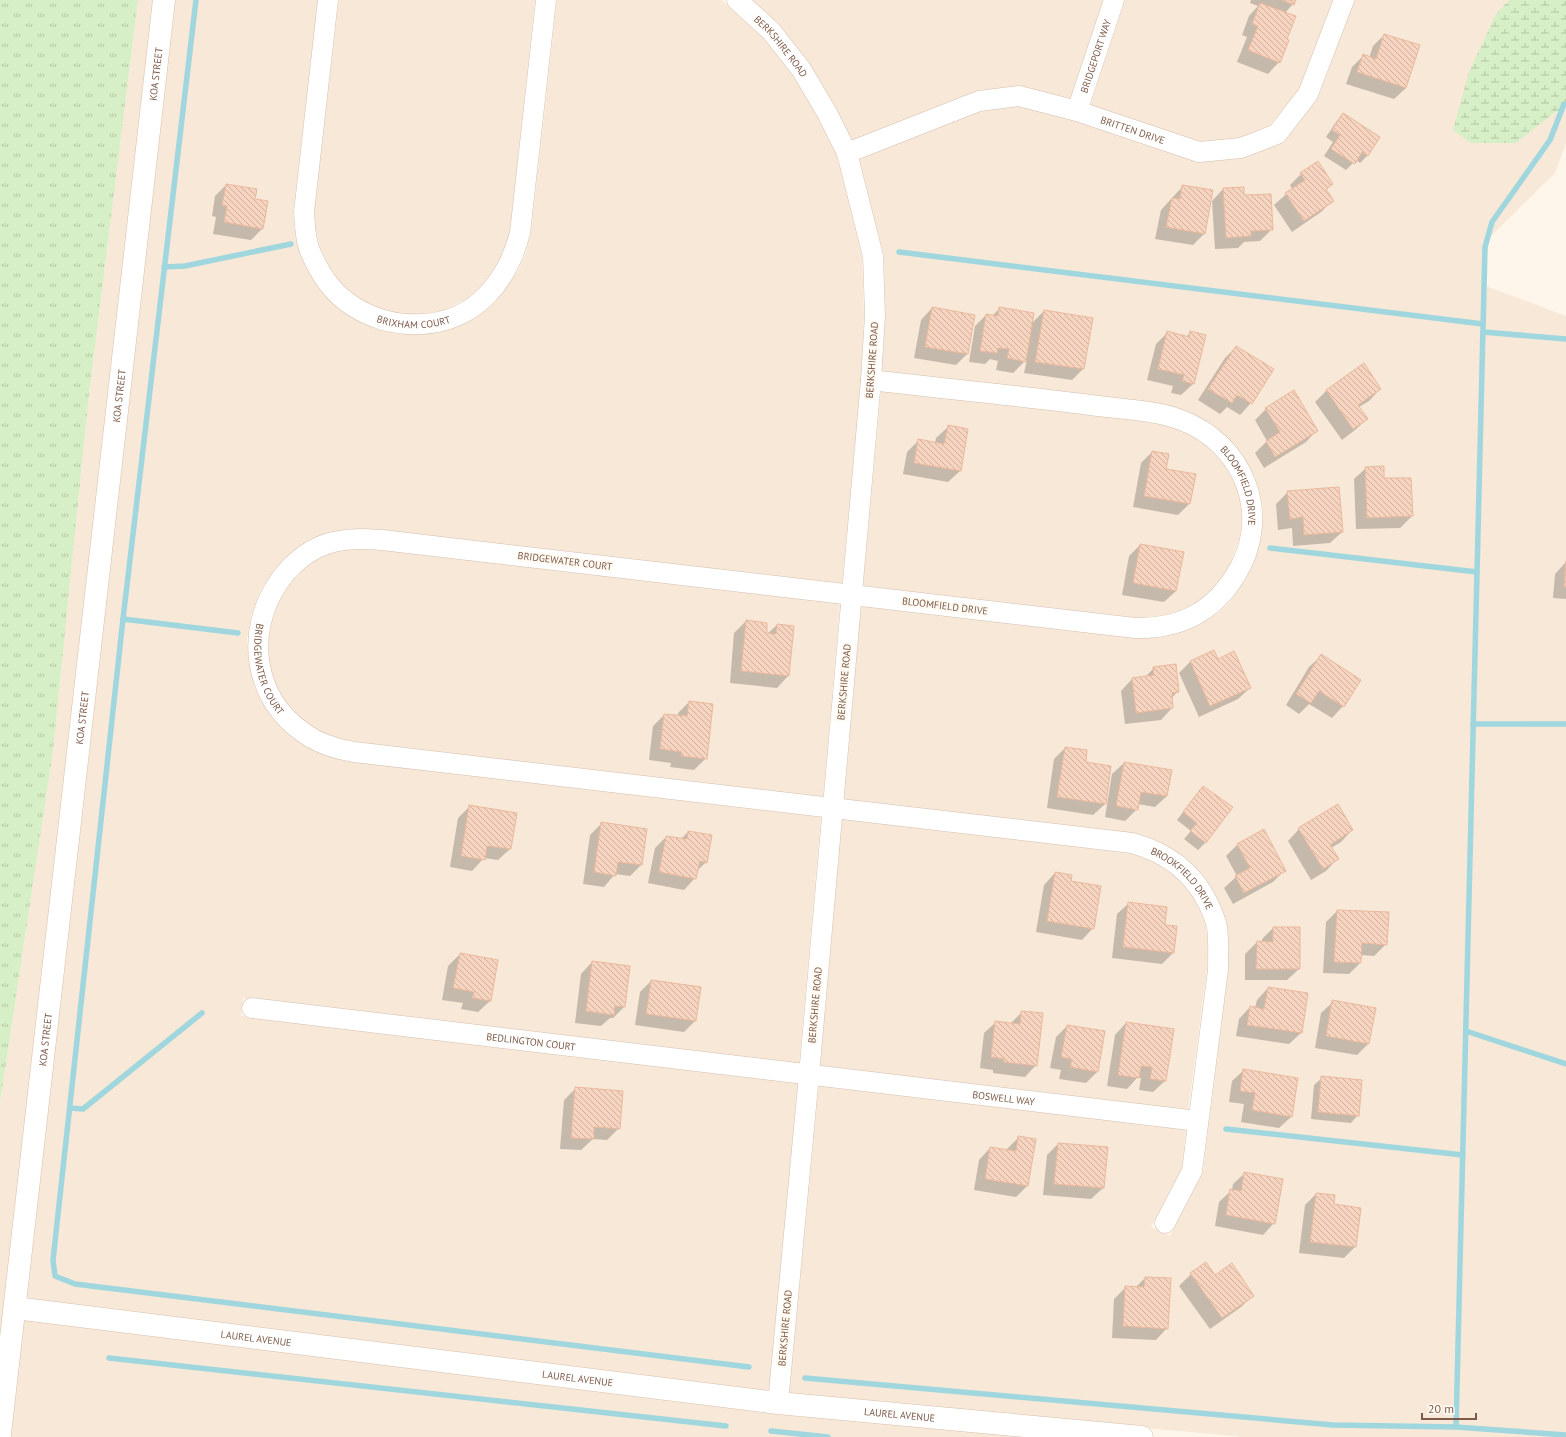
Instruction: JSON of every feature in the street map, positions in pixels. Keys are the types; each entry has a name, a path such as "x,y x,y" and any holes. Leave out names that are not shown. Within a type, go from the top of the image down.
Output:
{"main road":[{"name":"KOA STREET","path":"0,1434 164,0"},
{"name":"LAUREL AVENUE","path":"15,1308 778,1403 1142,1437"}],"street":[{"name":"BRIXHAM COURT","path":"328,0 304,212 306,237 310,250 321,272 346,302 364,313 377,318 406,325 428,324 446,320 475,305 488,295 508,267 516,250 520,233 546,0"},
{"name":"BERKSHIRE ROAD","path":"737,0 771,31 801,69 827,113 847,153 873,256 875,315 871,380 852,595 778,1403"},
{"name":"BRIDGEPORT WAY","path":"1077,111 1114,0"},
{"name":"BRITTEN DRIVE","path":"847,153 979,101 1020,96 1077,111 1199,152 1241,148 1276,134 1308,94 1344,0"},
{"name":"BLOOMFIELD DRIVE","path":"852,595 1135,628 1161,627 1174,624 1194,616 1212,605 1220,597 1238,572 1243,561 1250,538 1252,519 1252,505 1245,479 1231,455 1222,445 1208,434 1180,419 1164,415 1080,404 871,380"},
{"name":"BRIDGEWATER COURT","path":"832,809 335,749 322,744 304,733 287,720 274,703 265,686 259,663 257,642 261,618 270,594 283,576 300,559 316,549 333,542 353,539 382,540 852,595"},
{"name":"BROOKFIELD DRIVE","path":"832,809 1132,843 1164,855 1178,865 1191,878 1203,893 1217,926 1219,947 1218,970 1192,1171 1165,1223"},
{"name":"BEDLINGTON COURT","path":"252,1008 809,1075"},
{"name":"BOSWELL WAY","path":"809,1075 1198,1121"}],"shaded area":[{"path":"138,0 153,0 0,1344 0,1103 53,751 89,394"},
{"path":"174,0 318,0 293,212 295,232 299,251 311,276 323,292 381,329 404,334 429,334 449,329 466,322 495,302 518,271 526,253 531,234 557,0 722,0 763,37 792,74 818,116 837,156 862,257 864,315 861,379 842,584 310,541 292,552 275,569 260,591 251,615 247,640 249,665 255,688 266,708 279,725 297,740 316,751 353,761 821,817 799,1064 243,998 241,1016 798,1083 769,1392 26,1300"},
{"path":"339,0 535,0 510,231 506,247 499,262 480,288 468,298 442,311 426,315 406,315 387,312 368,304 353,295 340,282 330,268 320,247 314,213"},
{"path":"751,0 1103,0 1070,100 1022,87 852,141 836,109 809,64"},
{"path":"1125,0 1333,0 1299,90 1269,126 1238,139 1200,143 1090,106"},
{"path":"1355,0 1509,0 1496,14 1554,113 1566,106 1566,143 1555,173 1489,238 1483,285 1566,316 1566,1437 1244,1437 789,1395 819,1085 1186,1129 1182,1168 1151,1227 1170,1236 1203,1172 1228,971 1229,948 1227,925 1213,890 1200,873 1186,859 1170,848 1152,839 1132,834 844,801 861,605 1135,637 1149,638 1164,636 1178,633 1201,624 1229,603 1247,577 1255,559 1263,520 1263,506 1254,475 1240,451 1229,439 1215,428 1200,418 1185,411 882,372 885,316 884,256 859,159 982,110 1019,105 1074,120 1195,161 1285,139 1318,98"},
{"path":"881,391 1079,413 1162,424 1177,428 1189,434 1214,451 1222,460 1235,482 1239,494 1242,518 1240,536 1229,567 1205,598 1189,608 1170,615 1147,619 863,587"},
{"path":"354,548 381,549 840,603 823,798 355,743 338,740 326,735 310,726 295,714 283,699 275,683 269,662 268,642 272,621 280,599 292,582 307,566 321,557 337,551"},
{"path":"842,819 1130,852 1144,856 1172,872 1183,883 1194,898 1206,927 1208,946 1207,969 1188,1111 820,1067"},
{"path":"24,1318 1039,1437 10,1437"}],"green space":[{"path":"0,0 138,0 89,394 53,751 0,1103"},
{"path":"1509,0 1566,0 1566,106 1554,113 1516,143 1471,143 1453,130 1469,72 1496,14"}],"building":[{"path":"1282,0 1296,0 1294,5"},
{"path":"1260,3 1296,16 1280,63 1248,50 1258,26 1252,24"},
{"path":"1384,34 1420,45 1406,88 1357,72 1363,54 1376,59"},
{"path":"1343,113 1380,137 1368,156 1362,152 1355,164 1331,149 1340,135 1332,130"},
{"path":"1318,161 1333,184 1326,189 1334,201 1304,221 1285,193 1305,180 1300,173"},
{"path":"226,184 257,189 255,199 268,201 263,229 224,222 227,206 222,205"},
{"path":"1182,185 1213,190 1205,234 1166,227 1172,198 1180,199"},
{"path":"1244,187 1244,195 1271,194 1273,230 1251,231 1251,236 1226,238 1223,188"},
{"path":"932,307 975,315 968,354 925,347"},
{"path":"999,307 1034,313 1026,362 1007,358 1009,349 998,348 997,353 980,351 986,314 998,316"},
{"path":"1044,310 1093,318 1084,369 1035,362"},
{"path":"1167,331 1189,337 1190,331 1206,335 1194,384 1182,381 1184,375 1158,369"},
{"path":"1236,346 1274,369 1252,404 1237,395 1232,403 1208,389"},
{"path":"1364,363 1381,389 1358,405 1368,419 1353,429 1326,390"},
{"path":"1294,390 1318,431 1275,457 1266,441 1280,432 1265,408"},
{"path":"948,425 968,429 961,471 914,463 918,439 944,444"},
{"path":"1152,451 1169,454 1166,469 1196,474 1190,504 1144,496"},
{"path":"1384,466 1384,478 1411,478 1413,516 1367,518 1365,467"},
{"path":"1339,487 1343,532 1304,535 1303,517 1290,519 1287,491"},
{"path":"1140,544 1184,552 1176,591 1133,583"},
{"path":"1566,561 1566,587 1564,587"},
{"path":"746,620 767,623 767,633 776,634 777,624 794,626 789,676 741,671"},
{"path":"1214,650 1218,659 1234,651 1251,688 1210,706 1190,661"},
{"path":"1321,654 1361,680 1344,707 1319,691 1311,703 1296,694"},
{"path":"1176,664 1179,692 1172,693 1173,708 1136,713 1132,678 1154,675 1153,667"},
{"path":"689,701 713,704 707,759 681,756 682,752 660,749 664,714 687,716"},
{"path":"1065,747 1087,750 1086,762 1111,766 1106,804 1057,797"},
{"path":"1124,762 1172,770 1167,796 1141,792 1138,810 1116,806"},
{"path":"1203,786 1233,807 1206,843 1190,831 1197,823 1183,812"},
{"path":"1338,804 1353,830 1330,845 1339,859 1323,869 1298,828"},
{"path":"469,805 517,813 511,849 487,846 485,860 461,856"},
{"path":"601,822 647,829 642,865 618,862 616,876 594,872"},
{"path":"1264,829 1286,871 1244,893 1235,876 1250,868 1237,844"},
{"path":"688,831 712,835 707,863 700,861 696,879 659,872 666,836 687,839"},
{"path":"1055,872 1072,875 1071,881 1101,886 1094,929 1047,921"},
{"path":"1128,902 1167,907 1165,925 1177,926 1174,953 1123,947"},
{"path":"1337,910 1389,912 1387,945 1362,943 1361,963 1334,962"},
{"path":"1273,927 1300,927 1300,969 1256,969 1257,941 1273,942"},
{"path":"460,953 498,960 491,1001 472,998 474,992 453,988"},
{"path":"592,961 630,966 625,1007 615,1006 614,1015 586,1011"},
{"path":"651,980 701,987 696,1021 646,1014"},
{"path":"1268,987 1308,993 1302,1033 1247,1025 1250,1006 1264,1009"},
{"path":"1332,1000 1376,1008 1369,1044 1326,1036"},
{"path":"1021,1011 1043,1013 1037,1066 1004,1062 1004,1059 991,1057 995,1021 1020,1024"},
{"path":"1126,1022 1174,1029 1166,1081 1150,1079 1152,1067 1141,1066 1139,1078 1118,1075"},
{"path":"1067,1025 1105,1031 1098,1072 1070,1067 1072,1059 1061,1057"},
{"path":"1243,1069 1298,1078 1292,1117 1252,1110 1255,1093 1240,1091"},
{"path":"1321,1076 1362,1080 1359,1116 1318,1112"},
{"path":"575,1087 623,1091 620,1129 594,1127 594,1139 571,1138"},
{"path":"1018,1136 1036,1139 1028,1186 985,1179 990,1147 1016,1151"},
{"path":"1058,1143 1108,1147 1104,1188 1054,1184"},
{"path":"1244,1172 1283,1179 1275,1224 1226,1215 1230,1189 1241,1191"},
{"path":"1316,1193 1335,1195 1334,1204 1361,1208 1356,1247 1310,1242"},
{"path":"1206,1262 1215,1275 1232,1263 1254,1296 1222,1318 1190,1273"},
{"path":"1145,1277 1171,1278 1168,1329 1123,1326 1125,1286 1144,1287"}],"waterway":[{"path":"196,0 123,619 53,1260 55,1276 75,1284 749,1367"},
{"path":"1456,1427 1485,247 1492,222 1550,140 1564,104"},
{"path":"164,267 185,266 291,244"},
{"path":"899,252 1483,324"},
{"path":"1483,332 1566,339"},
{"path":"1270,548 1477,572"},
{"path":"123,619 238,633"},
{"path":"1473,724 1566,724"},
{"path":"70,1108 83,1109 202,1013"},
{"path":"1466,1031 1566,1064"},
{"path":"1226,1129 1463,1155"},
{"path":"109,1358 726,1426"},
{"path":"805,1378 1333,1425 1456,1427 1566,1435"},
{"path":"771,1431 828,1437"}]}
